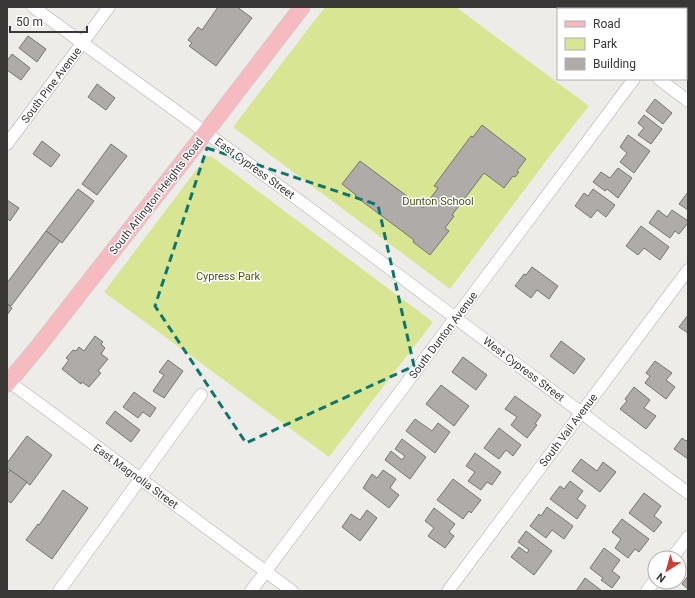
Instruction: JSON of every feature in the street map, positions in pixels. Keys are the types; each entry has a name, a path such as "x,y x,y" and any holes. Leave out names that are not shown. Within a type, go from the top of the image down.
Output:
{"main road":[{"name":"South Arlington Heights Road","path":"8,382 206,132 302,7"}],"street":[{"name":"East Cypress Street","path":"33,7 298,199 456,318"},
{"name":"South Pine Avenue","path":"7,144 109,7"},
{"name":"South Dunton Avenue","path":"251,591 633,80"},
{"path":"660,80 688,101"},
{"name":"South Vail Avenue","path":"448,591 688,270"},
{"name":"West Cypress Street","path":"456,318 688,493"},
{"name":"East Magnolia Street","path":"8,382 292,591"},
{"path":"59,591 201,395"},
{"path":"678,550 688,537"}],"highlighted area":[{"path":"207,148 378,205 414,366 246,443 155,306"}],"green space":[{"name":"Dunton School","path":"325,7 456,7 589,106 450,289 233,127"},
{"name":"Cypress Park","path":"211,156 433,322 329,457 104,292 206,157"}],"building":[{"path":"218,7 237,7 252,18 216,66 189,46 192,43 188,40 198,27 202,30"},
{"path":"644,7 646,8 626,8"},
{"path":"28,36 46,49 37,62 19,48"},
{"path":"12,54 30,68 21,80 7,70 7,61"},
{"path":"687,59 688,60 687,76"},
{"path":"97,84 115,98 106,110 88,97"},
{"path":"655,99 672,113 663,124 646,111"},
{"path":"644,115 662,129 651,144 638,135 644,128 638,123"},
{"path":"482,125 526,159 517,171 519,172 515,177 513,176 504,188 484,173 452,215 454,216 445,228 449,231 430,255 413,242 414,240 355,196 356,195 342,184 360,161 423,208 438,188 434,186 471,136 473,137"},
{"path":"628,135 650,151 634,173 620,162 627,153 620,147"},
{"path":"42,141 60,155 51,167 33,154"},
{"path":"111,144 127,156 97,195 82,184"},
{"path":"618,168 632,178 618,198 607,189 605,191 593,182 601,172 610,178"},
{"path":"78,189 94,201 62,243 46,231"},
{"path":"593,189 615,205 606,217 597,210 591,218 575,206 584,193 588,196"},
{"path":"688,192 688,210 679,204"},
{"path":"7,200 19,208 10,221 7,218"},
{"path":"658,210 667,217 672,210 688,221 688,223 679,234 675,231 670,238 649,223"},
{"path":"641,226 669,247 660,260 644,248 638,255 626,246"},
{"path":"46,231 60,241 11,306 7,304 7,283"},
{"path":"532,267 558,286 549,299 537,290 531,298 515,286 524,274 526,275"},
{"path":"7,304 12,308 7,315"},
{"path":"688,315 688,333 679,327"},
{"path":"95,336 103,342 101,344 105,348 101,354 108,359 98,371 101,373 89,387 82,382 81,384 62,369 69,360 66,358 73,350 76,351 79,347 84,351"},
{"path":"561,341 585,359 574,374 550,356"},
{"path":"463,357 487,375 476,390 452,372"},
{"path":"168,360 183,371 164,398 153,391 164,375 159,372"},
{"path":"655,361 672,373 666,380 675,387 666,399 645,383 650,376 646,373"},
{"path":"441,385 469,406 454,426 426,404"},
{"path":"634,387 650,400 644,408 656,416 646,429 620,409 627,401 625,399"},
{"path":"134,392 156,408 150,417 143,412 138,418 123,407"},
{"path":"515,396 541,415 535,424 537,425 527,438 511,425 517,417 505,409"},
{"path":"115,411 140,430 131,442 106,423"},
{"path":"415,419 432,431 438,423 450,432 435,453 406,431"},
{"path":"499,428 521,445 513,456 506,450 499,459 484,448"},
{"path":"27,436 52,455 30,485 7,468 7,463"},
{"path":"682,438 686,441 688,439 688,459 674,449"},
{"path":"402,439 426,457 410,479 385,460 391,451 402,460 405,456 395,449"},
{"path":"475,453 501,472 492,485 487,482 481,490 468,481 475,472 466,466"},
{"path":"581,459 597,471 603,462 616,472 600,492 572,471"},
{"path":"10,470 27,482 11,503 7,500 7,474"},
{"path":"383,470 396,479 390,488 399,495 389,508 363,488 372,474 377,478"},
{"path":"453,479 481,500 471,513 469,511 463,519 437,500"},
{"path":"570,481 583,491 577,499 586,506 577,519 550,499 560,486 564,489"},
{"path":"63,490 88,508 52,559 26,540 38,524 39,525"},
{"path":"644,493 661,506 654,516 662,522 654,532 629,513"},
{"path":"547,507 573,526 564,539 552,530 546,538 530,526 539,514 541,516"},
{"path":"434,508 455,524 449,532 454,536 445,548 428,536 434,528 425,521"},
{"path":"367,510 377,518 360,541 342,527 351,514 360,520"},
{"path":"622,519 649,539 639,552 635,549 628,558 615,548 621,539 612,532"},
{"path":"526,531 552,551 534,575 511,557 519,547 527,553 529,550 518,542"},
{"path":"604,548 620,560 612,571 620,577 612,588 601,580 603,578 590,568"},
{"path":"688,576 688,589 687,588"},
{"path":"585,578 602,591 576,591"}]}
